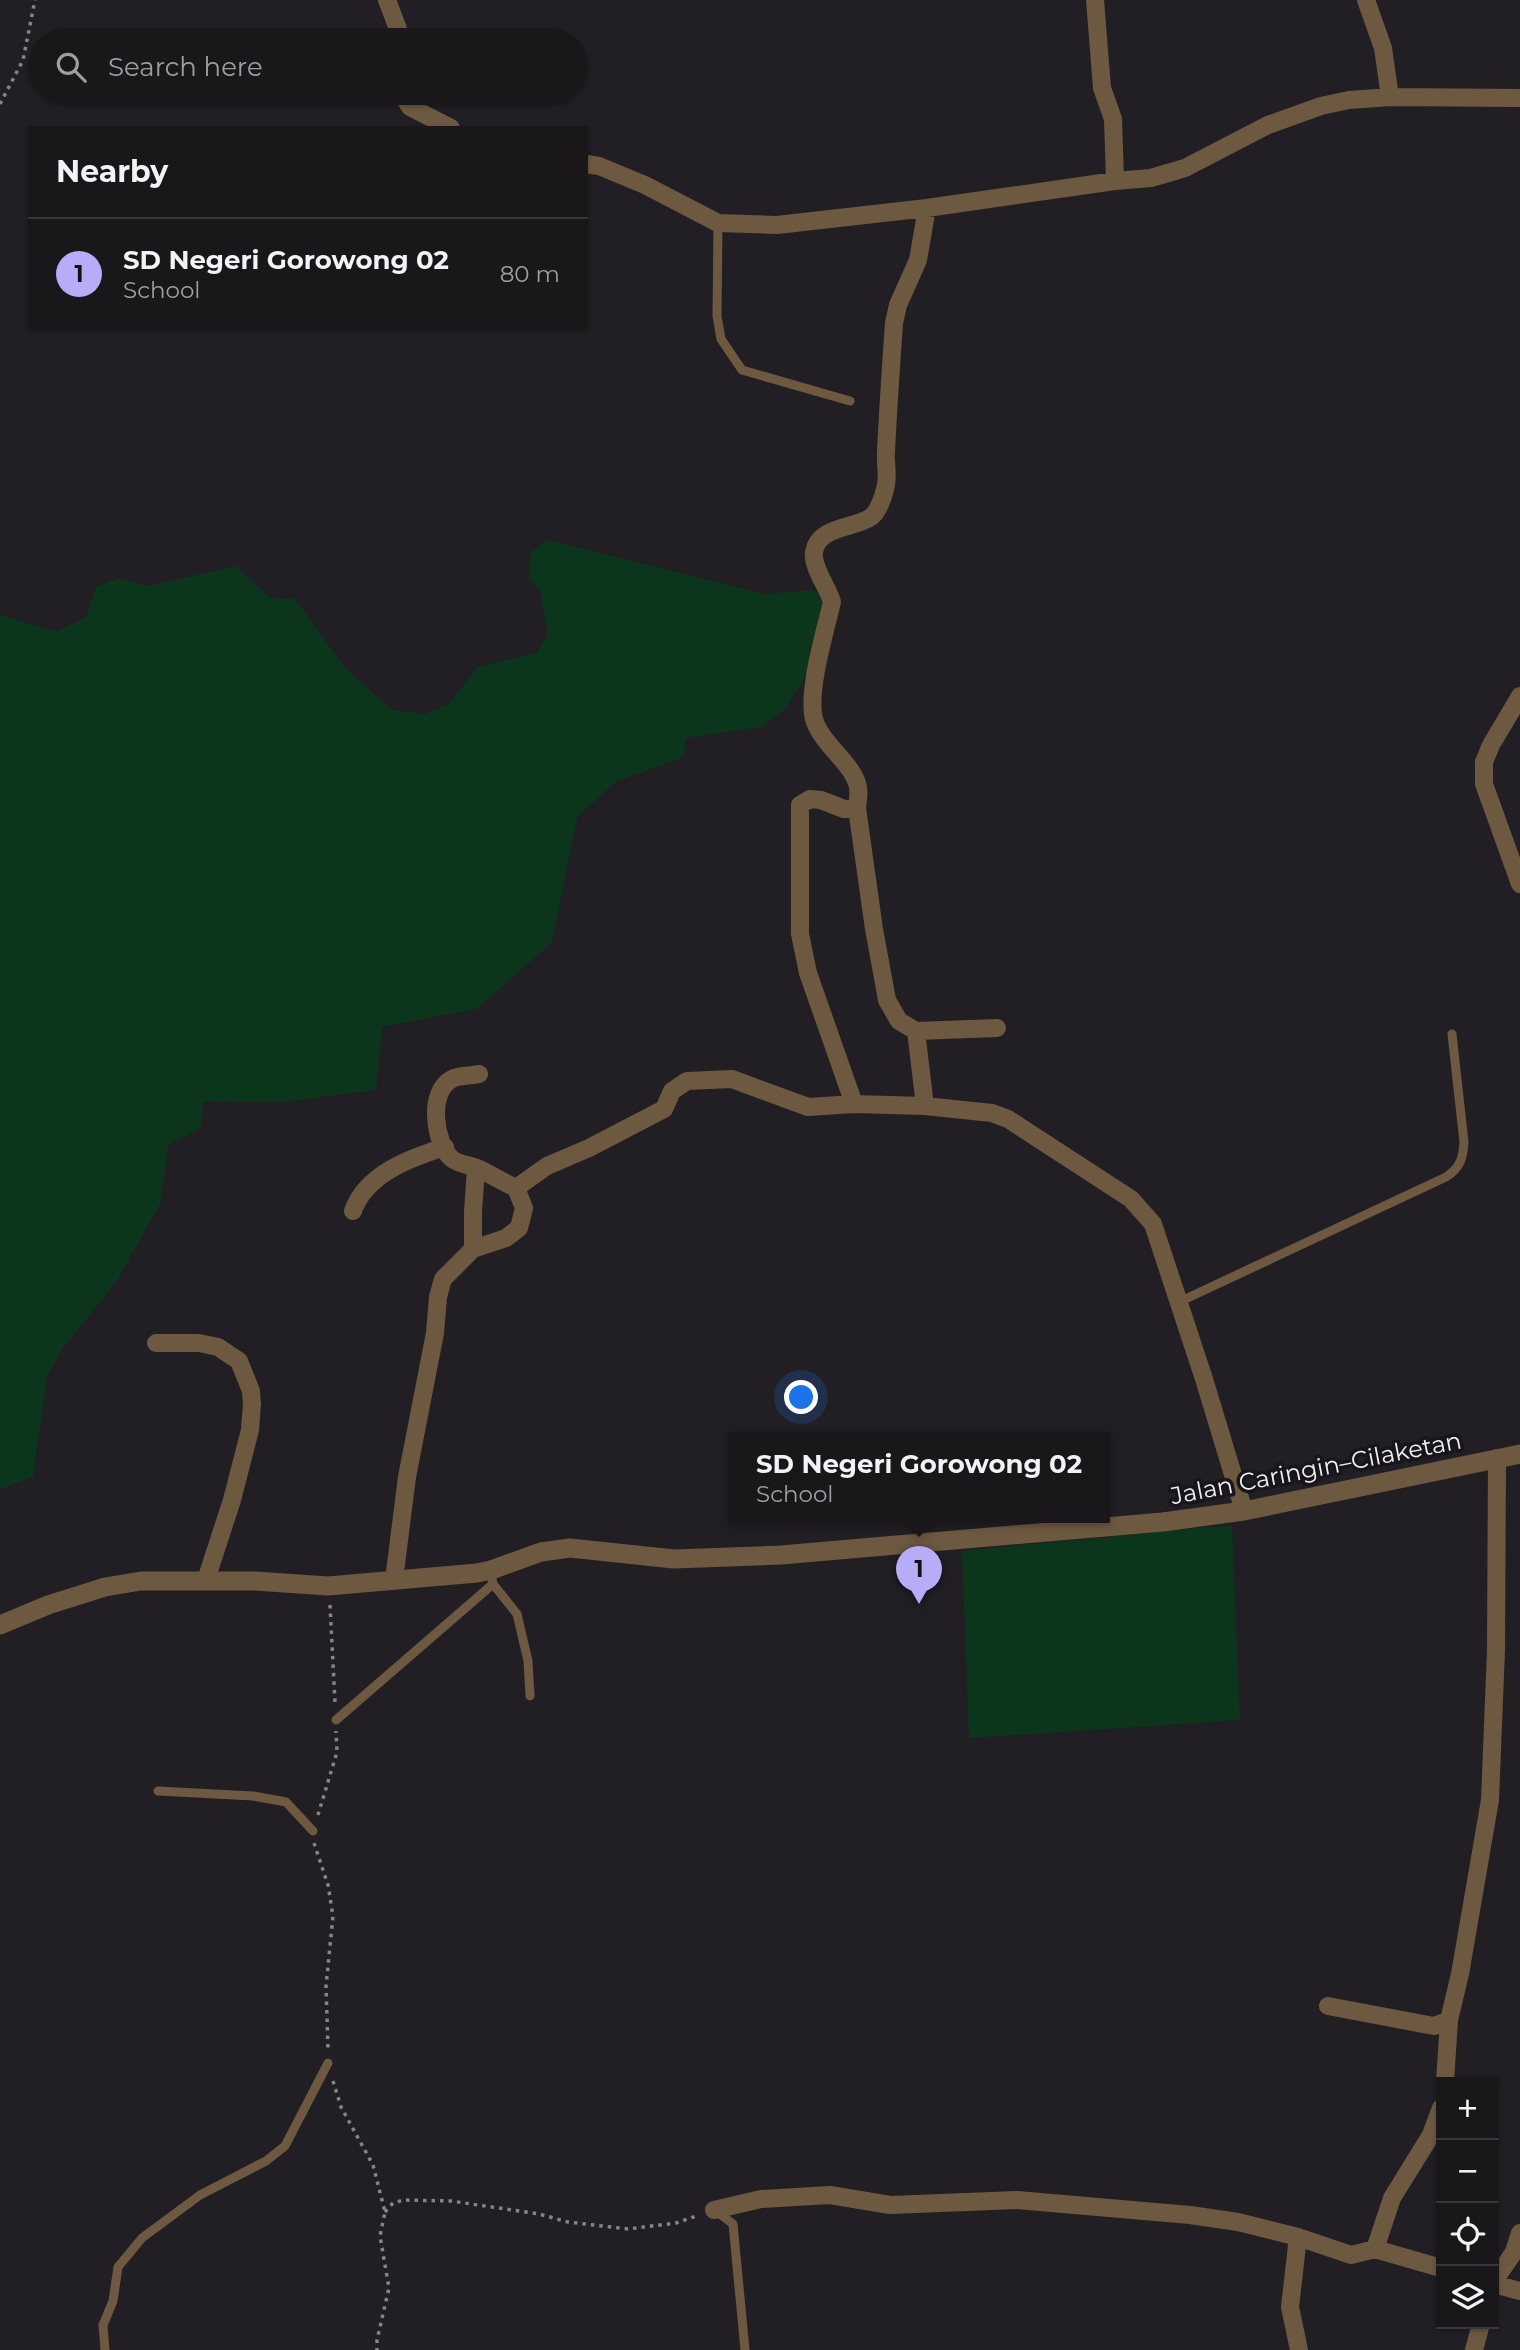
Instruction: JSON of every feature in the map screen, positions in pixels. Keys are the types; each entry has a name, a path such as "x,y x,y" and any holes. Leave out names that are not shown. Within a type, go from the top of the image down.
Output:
{"street":[{"path":"387,0 398,28"},
{"path":"1095,0 1102,88 1113,120 1115,181"},
{"path":"1366,0 1383,48 1390,97"},
{"path":"588,164 599,166 645,185 718,223 777,225 1152,178 1185,168 1268,125 1321,106 1349,100 1390,97 1520,98"},
{"path":"409,105 447,126"},
{"path":"928,208 918,261 898,304 894,323 886,455 887,484 872,517 830,532 814,551 815,565 829,589 832,602 814,685 814,718 819,730 855,778 858,788 857,808 874,929 887,1000 899,1021 916,1031 997,1028"},
{"path":"1520,696 1491,745 1484,762 1483,785 1520,884"},
{"path":"854,1104 808,973 800,934 798,813 800,805 810,799 821,800 844,809 857,808"},
{"path":"916,1031 925,1106"},
{"path":"394,1580 407,1477 443,1279 473,1249 506,1238 519,1228 524,1208 516,1188 452,1159 436,1122 435,1104 440,1090 452,1079 478,1074"},
{"path":"516,1188 547,1166 589,1149 664,1109 672,1091 687,1081 732,1079 808,1107 854,1104 925,1106 992,1113 1008,1119 1130,1199 1153,1224 1180,1302 1244,1511"},
{"path":"353,1211 358,1196 404,1161 445,1147"},
{"path":"473,1249 472,1212 476,1168"},
{"path":"156,1343 199,1343 218,1347 239,1361 251,1391 250,1430 232,1500 206,1580"},
{"name":"Jalan Caringin–Cilaketan","path":"0,1625 47,1605 105,1587 141,1581 206,1580 328,1586 394,1580 492,1577 541,1552 570,1548 674,1559 780,1555 1163,1522 1244,1511 1520,1454"},
{"path":"1446,2077 1449,2020 1460,1974 1490,1800 1496,1650 1497,1458"},
{"path":"1328,2006 1434,2026 1449,2020"},
{"path":"1376,2249 1392,2198 1431,2135 1436,2122"},
{"path":"714,2210 761,2199 830,2195 890,2205 1017,2200 1190,2214 1238,2222 1298,2237 1351,2255 1376,2249 1436,2267"},
{"path":"1499,2275 1514,2252 1520,2233"},
{"path":"1298,2237 1290,2307 1298,2350"},
{"path":"1499,2285 1520,2291"},
{"path":"1474,2350 1480,2329"}],"lane":[{"path":"718,223 716,316 721,339 742,370 850,401"},
{"path":"1180,1302 1434,1183 1456,1170 1463,1157 1464,1142 1452,1034"},
{"path":"336,1720 492,1577 517,1614 528,1661 530,1696"},
{"path":"158,1791 253,1796 286,1802 313,1831"},
{"path":"105,2350 103,2325 113,2301 118,2267 142,2238 200,2195 266,2161 285,2146 328,2063"},
{"path":"714,2210 733,2224 745,2350"}],"path":[{"path":"29,28 35,0"},
{"path":"0,104 23,60 28,35"},
{"path":"328,1586 337,1752 313,1831 314,1849 328,1885 333,1916 326,1986 328,2063 341,2107 373,2165 385,2212 380,2236 389,2288 377,2350"},
{"path":"385,2212 393,2203 403,2200 451,2200 539,2214 568,2222 628,2229 676,2223 714,2210"}],"green space":[{"path":"548,540 765,594 826,589 812,666 786,708 762,727 685,738 684,757 615,782 577,818 552,942 476,1009 382,1027 376,1090 282,1102 203,1101 201,1128 168,1145 161,1202 118,1279 64,1347 47,1377 33,1477 0,1489 0,615 56,632 86,617 96,587 119,578 148,586 236,566 270,598 295,599 346,669 392,710 425,714 449,704 477,667 537,653 548,634 541,592 529,578 531,552"},
{"path":"1232,1525 1240,1720 969,1738 962,1551"}],"place":[{"name":"SD Negeri Gorowong 02","path":"919,1604"}]}
